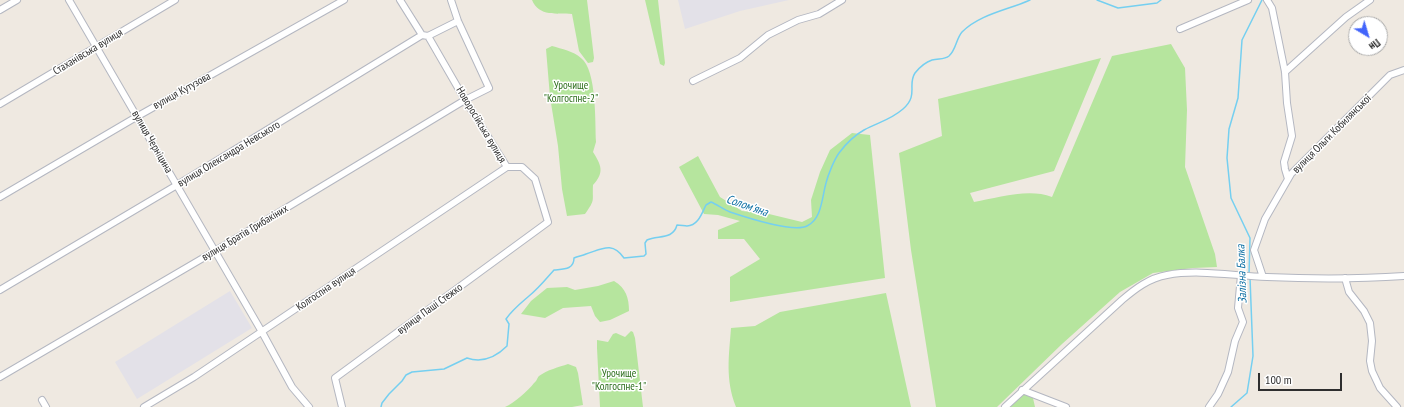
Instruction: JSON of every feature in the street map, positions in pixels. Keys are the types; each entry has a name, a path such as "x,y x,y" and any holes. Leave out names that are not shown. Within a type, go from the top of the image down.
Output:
{"street":[{"path":"0,10 17,0"},
{"name":"вулиця Черніцина","path":"69,0 138,116 262,332 292,388 309,407"},
{"name":"Стаханівська вулиця","path":"0,104 175,0"},
{"name":"вулиця Кутузова","path":"0,197 138,116 344,0"},
{"name":"Новоросійська вулиця","path":"400,0 425,36 507,168 522,167 535,179 548,222"},
{"path":"451,0 458,21"},
{"path":"693,81 740,58 768,35 798,20 818,14 842,0"},
{"path":"1180,29 1248,0"},
{"path":"1267,0 1272,8 1284,72 1292,136 1284,162 1288,179"},
{"path":"1284,72 1346,17 1370,0"},
{"name":"вулиця Олександра Невського","path":"0,290 425,36 458,21"},
{"name":"вулиця Братів Грибакіних","path":"0,378 215,251 465,100 490,88 458,21"},
{"name":"вулиця Ольги Кобилянської","path":"1262,277 1254,250 1265,220 1288,179 1390,75 1404,70"},
{"name":"Колгоспна вулиця","path":"144,407 194,377 507,168"},
{"name":"вулиця Паші Стежко","path":"342,407 335,378 548,222"},
{"path":"1004,407 1122,300 1155,278 1179,273 1262,277 1368,278 1404,276"},
{"path":"1208,407 1218,394 1228,372 1235,341 1243,322 1238,308 1243,275"},
{"path":"1346,278 1349,292 1364,311 1370,324 1372,341 1370,361 1372,371 1380,388 1397,407"},
{"path":"1022,390 1066,407"},
{"path":"42,400 46,407"}],"shaded area":[{"path":"678,0 789,0 740,11 685,29"},
{"path":"230,291 252,328 137,399 115,362"}],"green space":[{"name":"Урочище \"Колгоспне-2\"","path":"532,0 587,0 594,58 593,62 588,63 579,51 572,14 555,14 544,12 535,5"},
{"path":"645,0 658,0 665,63 664,66 660,64"},
{"path":"1171,44 1185,68 1187,110 1185,167 1215,254 1217,267 1193,268 1153,273 1120,292 1062,344 997,407 936,407 911,250 899,153 942,136 938,99 1101,58 1054,171 970,193 974,202 1003,196 1033,193 1052,197 1112,56"},
{"name":"Урочище \"Колгоспне-2\"","path":"552,46 571,52 581,58 586,64 593,85 596,142 593,152 600,165 600,172 593,185 591,205 585,214 567,216 550,97 546,49"},
{"path":"852,133 870,135 885,278 730,302 730,277 760,259 744,239 718,239 718,230 740,221 718,215 704,214 679,167 698,156 720,197 742,211 769,214 802,222 812,217 811,200 820,172 830,150"},
{"path":"614,281 624,290 626,294 629,311 610,320 600,322 595,316 591,306 563,308 545,318 521,314 531,301 547,288 567,287 575,290 598,286"},
{"path":"886,293 911,407 736,407 730,387 729,377 731,328 755,326 780,312"},
{"name":"Урочище \"Колгоспне-1\"","path":"631,331 633,332 635,338 643,407 600,407 597,340 608,342 613,334 616,333 625,337"},
{"name":"Урочище \"Колгоспне-1\"","path":"568,364 576,367 583,405 572,407 505,407 525,393 539,376 549,370"},
{"path":"1023,394 1033,398 1035,407 1009,407"}],"waterway":[{"name":"Солом'яна","path":"381,407 382,403 389,394 406,375 412,372 444,369 467,358 478,360 488,358 503,350 507,346 509,324 506,319 509,315 539,287 554,270 570,267 574,262 574,258 576,257 606,248 615,250 624,258 644,256 646,254 645,243 647,240 669,235 675,230 677,225 687,226 694,224 706,205 711,202 730,212 769,224 800,228 812,223 819,213 828,176 839,153 850,140 861,132 893,116 908,104 912,95 913,77 918,69 934,59 949,56 962,32 977,21 1030,0"},
{"name":"Солом'яна","path":"1097,0 1118,8 1157,3 1161,0"},
{"name":"Залізна Балка","path":"1249,275 1250,238 1231,198 1227,158 1229,129 1238,98 1242,40 1262,0"},
{"name":"Залізна Балка","path":"1231,407 1247,393 1253,356 1250,278"}]}
